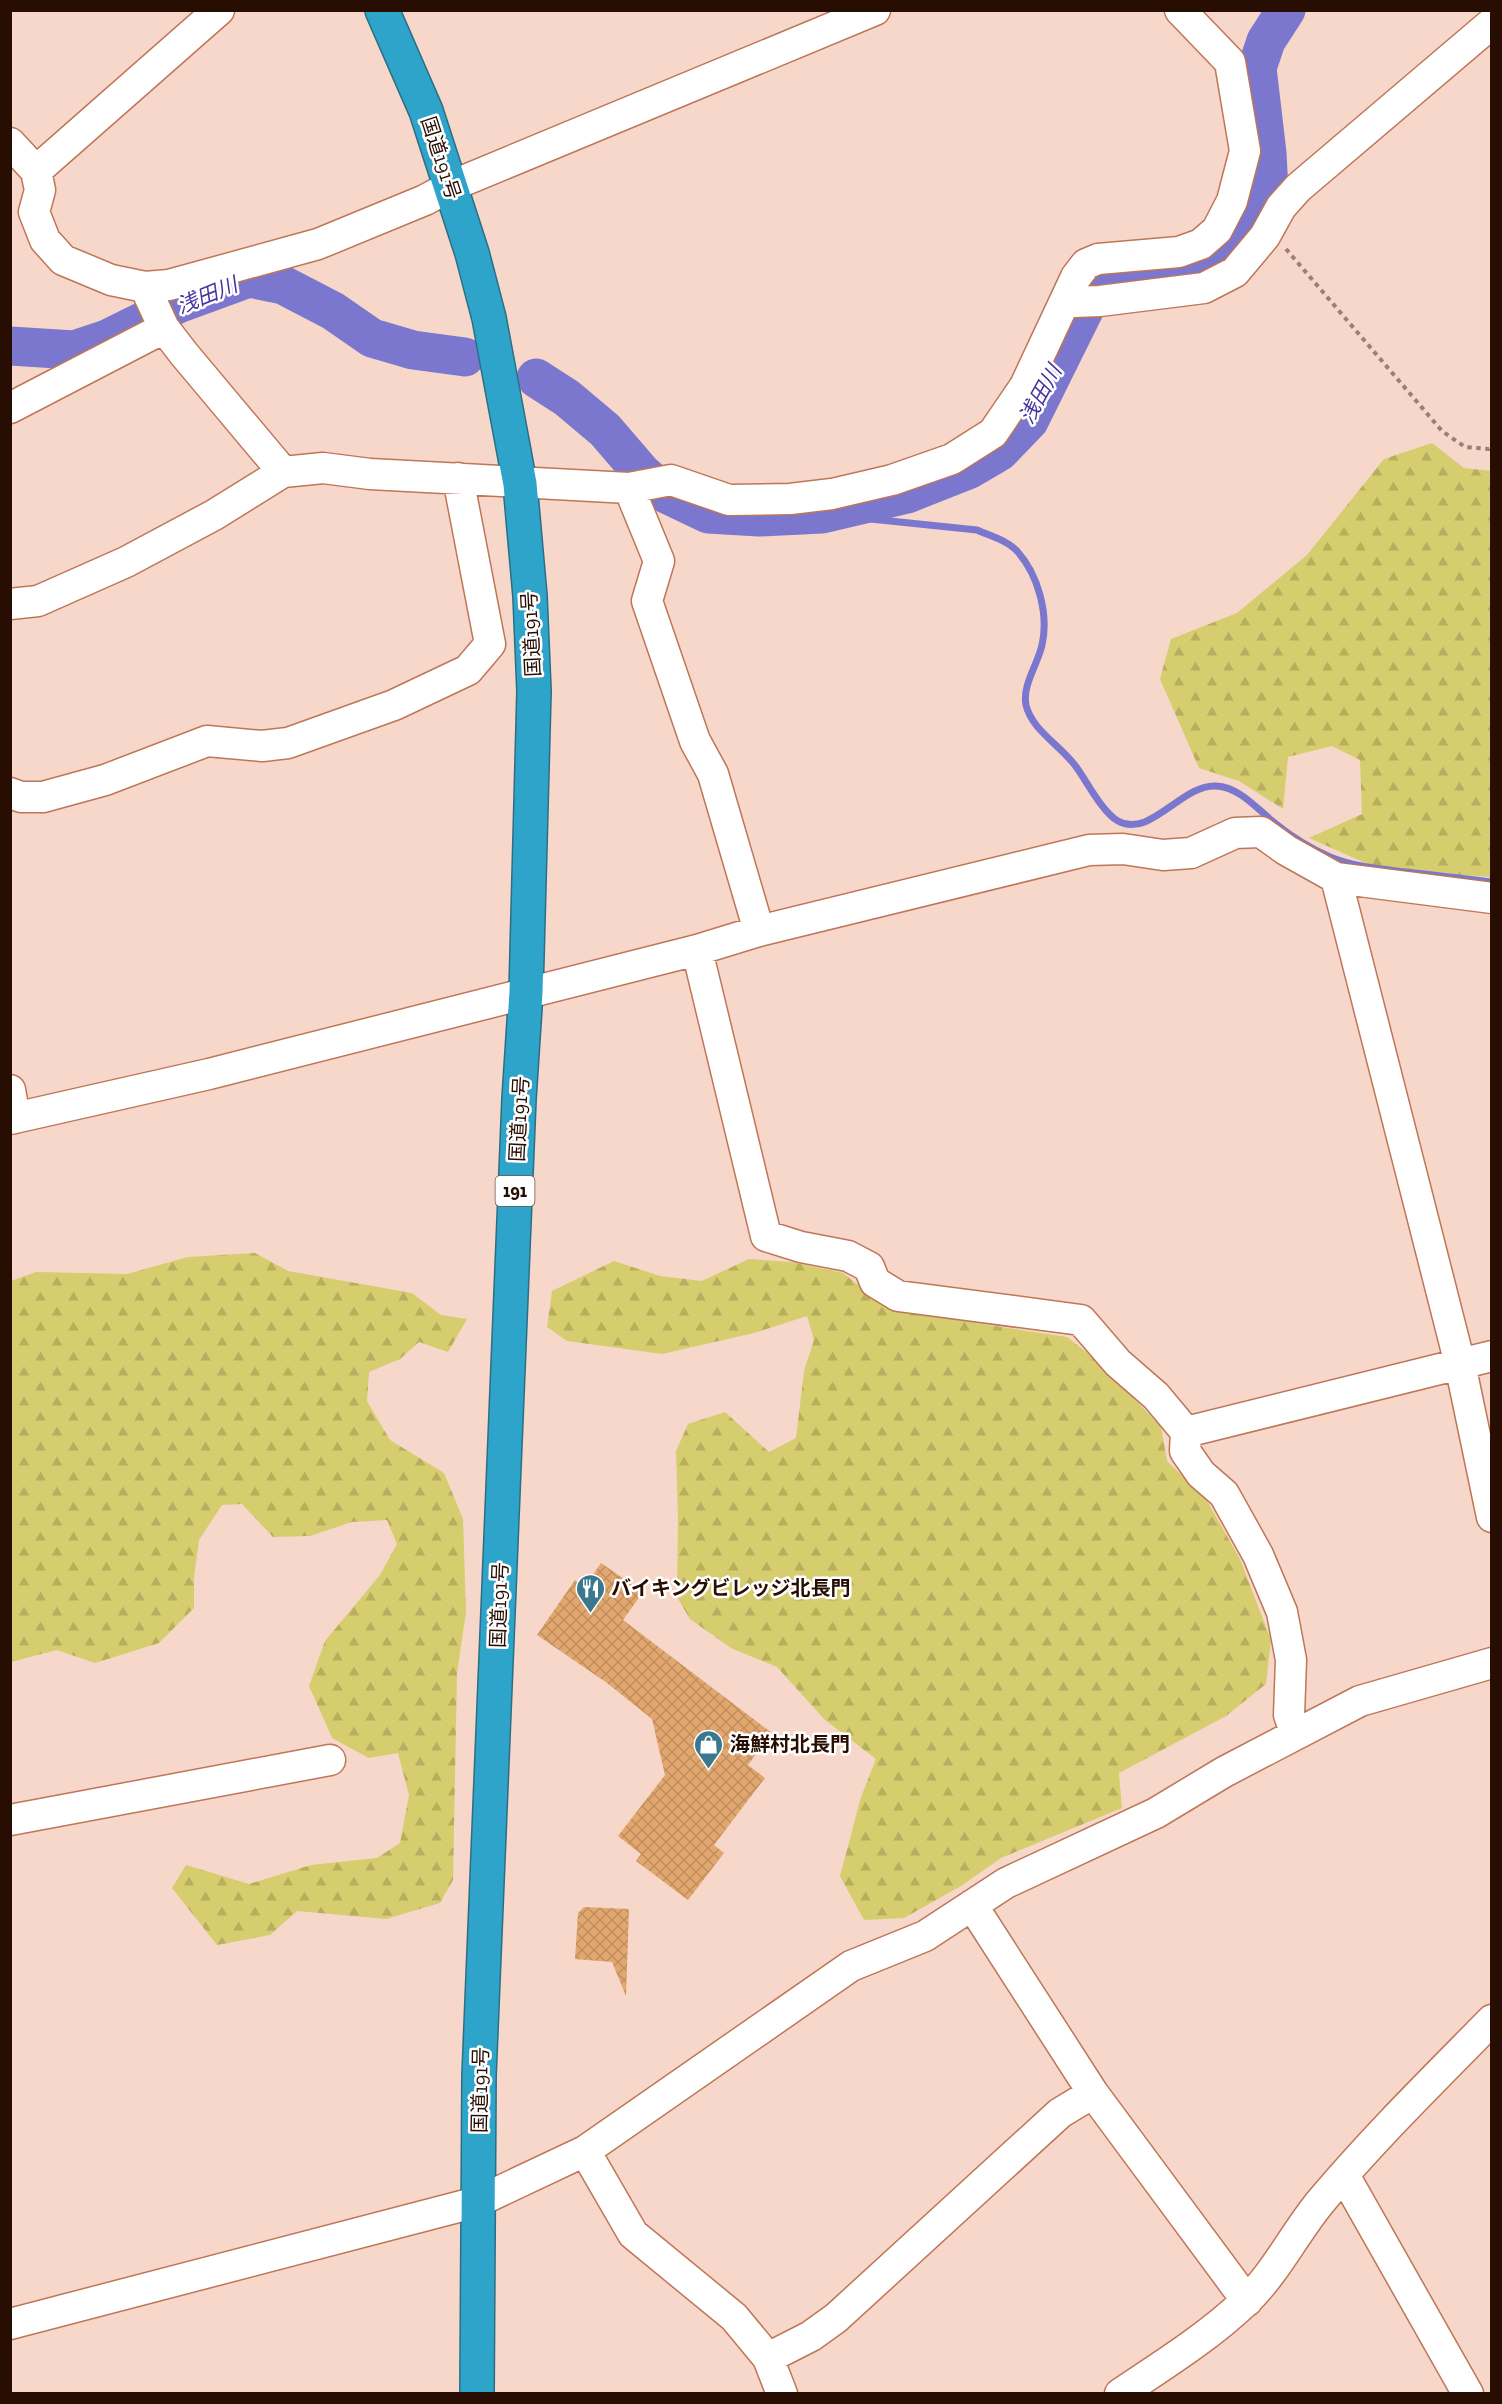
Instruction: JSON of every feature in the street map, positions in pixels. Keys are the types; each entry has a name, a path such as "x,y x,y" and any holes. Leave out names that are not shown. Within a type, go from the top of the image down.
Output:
{"highway":[{"name":"国道191号","path":"382,10 426,111 451,186 489,318 520,484 530,596 534,691 526,992 519,1111 480,2052 477,2394"}],"street":[{"path":"36,171 219,10"},
{"path":"10,408 155,310 169,285 318,244 426,200 451,186 875,10"},
{"path":"10,604 38,601 126,562 214,515 284,472 323,468 370,474 458,478 520,484 642,485 671,480 729,500 790,499 832,494 892,480 952,459 993,433 1080,301 1076,277 1086,264 1098,259 1179,252 1201,244 1217,230 1232,201 1245,151 1230,62 1180,10"},
{"path":"1080,301 1204,288 1235,272 1265,236 1281,207 1298,188 1491,23"},
{"path":"10,143 36,171 40,190 34,212 45,240 63,260 111,280 155,310 284,472"},
{"path":"10,793 21,797 43,797 105,780 207,741 262,746 288,743 394,705 468,670 489,644 458,478"},
{"path":"642,485 659,561 646,601 695,741 713,774 759,931"},
{"path":"12,1109 210,1074 698,950 759,931 1089,850 1124,849 1163,855 1191,853 1235,832 1260,832 1286,850 1336,878 1491,898"},
{"path":"1336,878 1460,1364 1491,1517"},
{"path":"698,950 766,1236 801,1247 848,1256 869,1268 875,1282 898,1296 1081,1320 1118,1363 1156,1396 1186,1432 1185,1450 1201,1474 1224,1494 1258,1555 1282,1612 1291,1660 1289,1715 1296,1734"},
{"path":"1186,1432 1491,1356"},
{"path":"10,2324 477,2202 585,2151 851,1966 925,1936 1006,1883 1156,1813 1224,1772 1360,1701 1491,1663"},
{"path":"10,1820 330,1760"},
{"path":"972,1905 1094,2094 1247,2301"},
{"path":"1120,2394 1204,2338 1247,2301 1268,2276 1320,2202 1400,2114 1491,2020"},
{"path":"768,2358 811,2336 836,2318 1060,2113 1094,2094"},
{"path":"585,2151 633,2234 734,2317 768,2358 782,2394"},
{"path":"1344,2175 1468,2394"}],"path":[{"path":"1265,236 1284,247 1442,431 1464,447 1489,449 1491,447"}],"green space":[{"path":"1432,443 1464,468 1491,471 1491,877 1379,869 1309,838 1362,814 1360,760 1332,746 1288,757 1283,809 1239,781 1199,768 1160,679 1171,639 1237,613 1307,555 1384,459"},
{"path":"255,1253 288,1271 412,1293 441,1315 467,1319 448,1352 419,1342 400,1359 369,1372 367,1401 390,1440 444,1473 463,1519 466,1612 457,1673 453,1880 440,1903 386,1919 297,1911 270,1935 217,1945 172,1888 186,1865 249,1884 311,1865 377,1858 400,1843 409,1795 398,1753 369,1758 332,1738 309,1686 325,1641 380,1575 397,1544 387,1520 352,1522 310,1536 273,1537 242,1504 222,1505 199,1540 194,1577 194,1608 159,1643 95,1663 57,1650 11,1662 11,1281 36,1272 127,1274 188,1257"},
{"path":"749,1259 791,1262 843,1273 881,1303 916,1314 1067,1337 1100,1363 1161,1427 1167,1461 1206,1499 1240,1559 1271,1640 1266,1684 1226,1716 1119,1773 1122,1808 1001,1858 961,1886 904,1918 864,1920 840,1876 861,1797 876,1759 825,1720 777,1667 731,1648 690,1619 677,1597 676,1451 688,1424 725,1412 769,1452 796,1438 804,1371 814,1340 807,1316 754,1333 662,1354 567,1341 547,1327 552,1291 614,1261 660,1276 702,1281"}],"building":[{"name":"海鮮村北長門","path":"601,1563 643,1592 623,1620 772,1733 748,1765 765,1778 714,1845 724,1853 688,1900 636,1861 641,1854 618,1836 665,1775 652,1719 607,1683 537,1635 575,1580 584,1587"},
{"path":"584,1907 629,1909 626,1996 612,1962 575,1959 578,1913"}],"waterway":[{"name":"浅田川","path":"536,378 567,398 605,430 642,473 666,494 708,514 759,517 822,514 907,494 970,469 999,452 1029,421 1092,294 1111,283 1167,280 1209,270 1236,249 1258,220 1269,191 1257,68 1266,41 1286,10"},
{"name":"浅田川","path":"10,346 74,350 107,339 178,304 249,278 283,285 333,311 372,338 413,350 465,357"},
{"path":"822,514 977,530 1003,541 1017,551 1031,571 1036,583 1044,620 1042,645 1026,690 1025,697 1029,714 1041,731 1071,760 1101,804 1118,821 1130,825 1142,823 1191,793 1203,788 1225,787 1248,800 1295,838 1330,857 1377,869 1492,882"}],"place":[{"name":"バイキングビレッジ北長門","path":"590,1614"},
{"name":"海鮮村北長門","path":"709,1770"}]}
